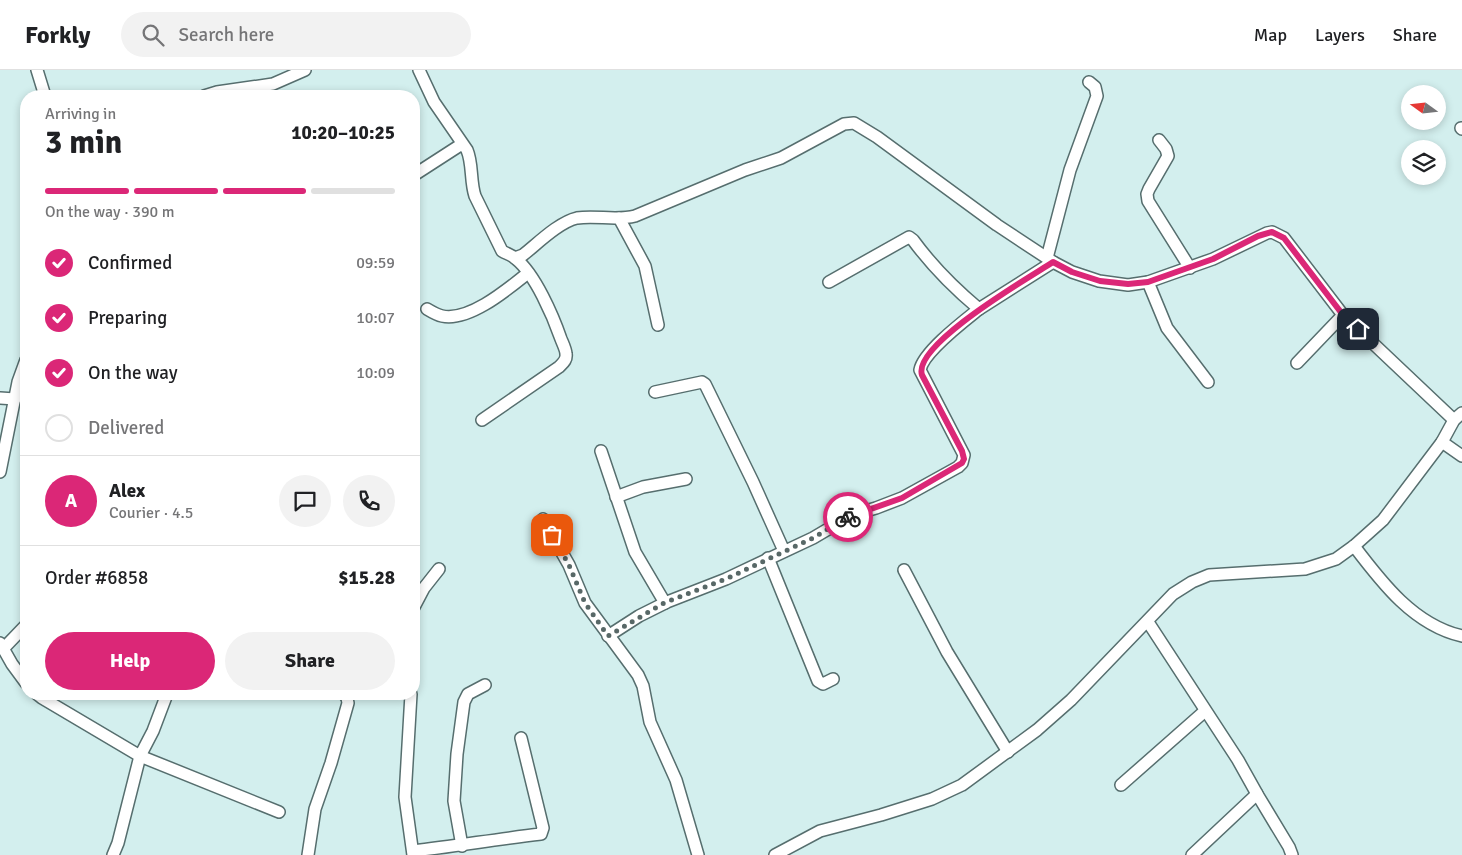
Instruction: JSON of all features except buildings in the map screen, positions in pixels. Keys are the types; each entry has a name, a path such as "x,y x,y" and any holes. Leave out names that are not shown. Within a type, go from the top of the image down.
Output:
{"street":[{"path":"38,70 43,90"},
{"path":"231,90 274,84 306,70"},
{"path":"419,70 434,102 469,156 475,196 502,251 515,258 528,273 554,319 566,354 565,361 536,384 482,420"},
{"path":"608,636 664,603 726,579 813,538 852,515 902,498 962,463 964,459 962,451 920,370 922,363 944,338 979,309 1050,260 1070,170 1097,96 1096,87 1089,82"},
{"path":"515,258 523,255 568,222 577,218 635,216 745,170 781,158 848,122 854,123 877,137 997,225 1050,260 1072,272 1100,281 1128,284 1148,282 1213,259 1266,233 1278,234 1284,238 1343,315 1458,416 1442,442 1383,520 1336,559 1305,569 1209,575 1192,582 1173,594 1071,700 1037,730 962,785 932,799 820,831 775,855"},
{"path":"1159,140 1166,149 1168,156 1149,189 1147,194 1148,201 1190,268"},
{"path":"420,171 462,144"},
{"path":"619,218 644,266 658,325"},
{"path":"830,282 909,237 950,284 979,309"},
{"path":"427,309 442,316 454,316 472,310 500,296 528,273"},
{"path":"1148,282 1167,328 1208,382"},
{"path":"1297,363 1343,315"},
{"path":"0,472 20,381"},
{"path":"655,392 702,382 706,384 784,551"},
{"path":"0,398 15,398"},
{"path":"1442,442 1462,456"},
{"path":"601,451 635,552 664,603"},
{"path":"616,497 643,487 686,479"},
{"path":"543,519 569,565 585,603 638,676 643,686 650,722 676,780 698,855"},
{"path":"1354,546 1377,577 1395,596 1424,619 1445,631 1462,636"},
{"path":"768,558 818,681 823,684 833,680"},
{"path":"420,596 439,568"},
{"path":"904,570 947,652 1008,752"},
{"path":"1148,622 1238,760 1292,855"},
{"path":"20,630 1,646 20,675"},
{"path":"462,846 455,810 454,786 464,702 468,694 485,685"},
{"path":"45,700 140,756 279,812"},
{"path":"113,855 118,843 140,756 153,731 165,700"},
{"path":"308,855 315,809 332,763 347,700"},
{"path":"411,700 405,797 413,853 542,834 520,738"},
{"path":"1120,785 1205,711"},
{"path":"1192,855 1257,794"}],"way so far":[{"path":"552,535 569,565 585,603 608,636 664,603 726,579 813,538 848,517"}],"route":[{"path":"848,517 902,498 962,463 964,455 922,375 920,370 922,363 956,326 979,309 1053,262 1072,272 1100,281 1128,284 1148,282 1213,259 1258,236 1272,232 1284,238 1343,315 1358,329"}]}
